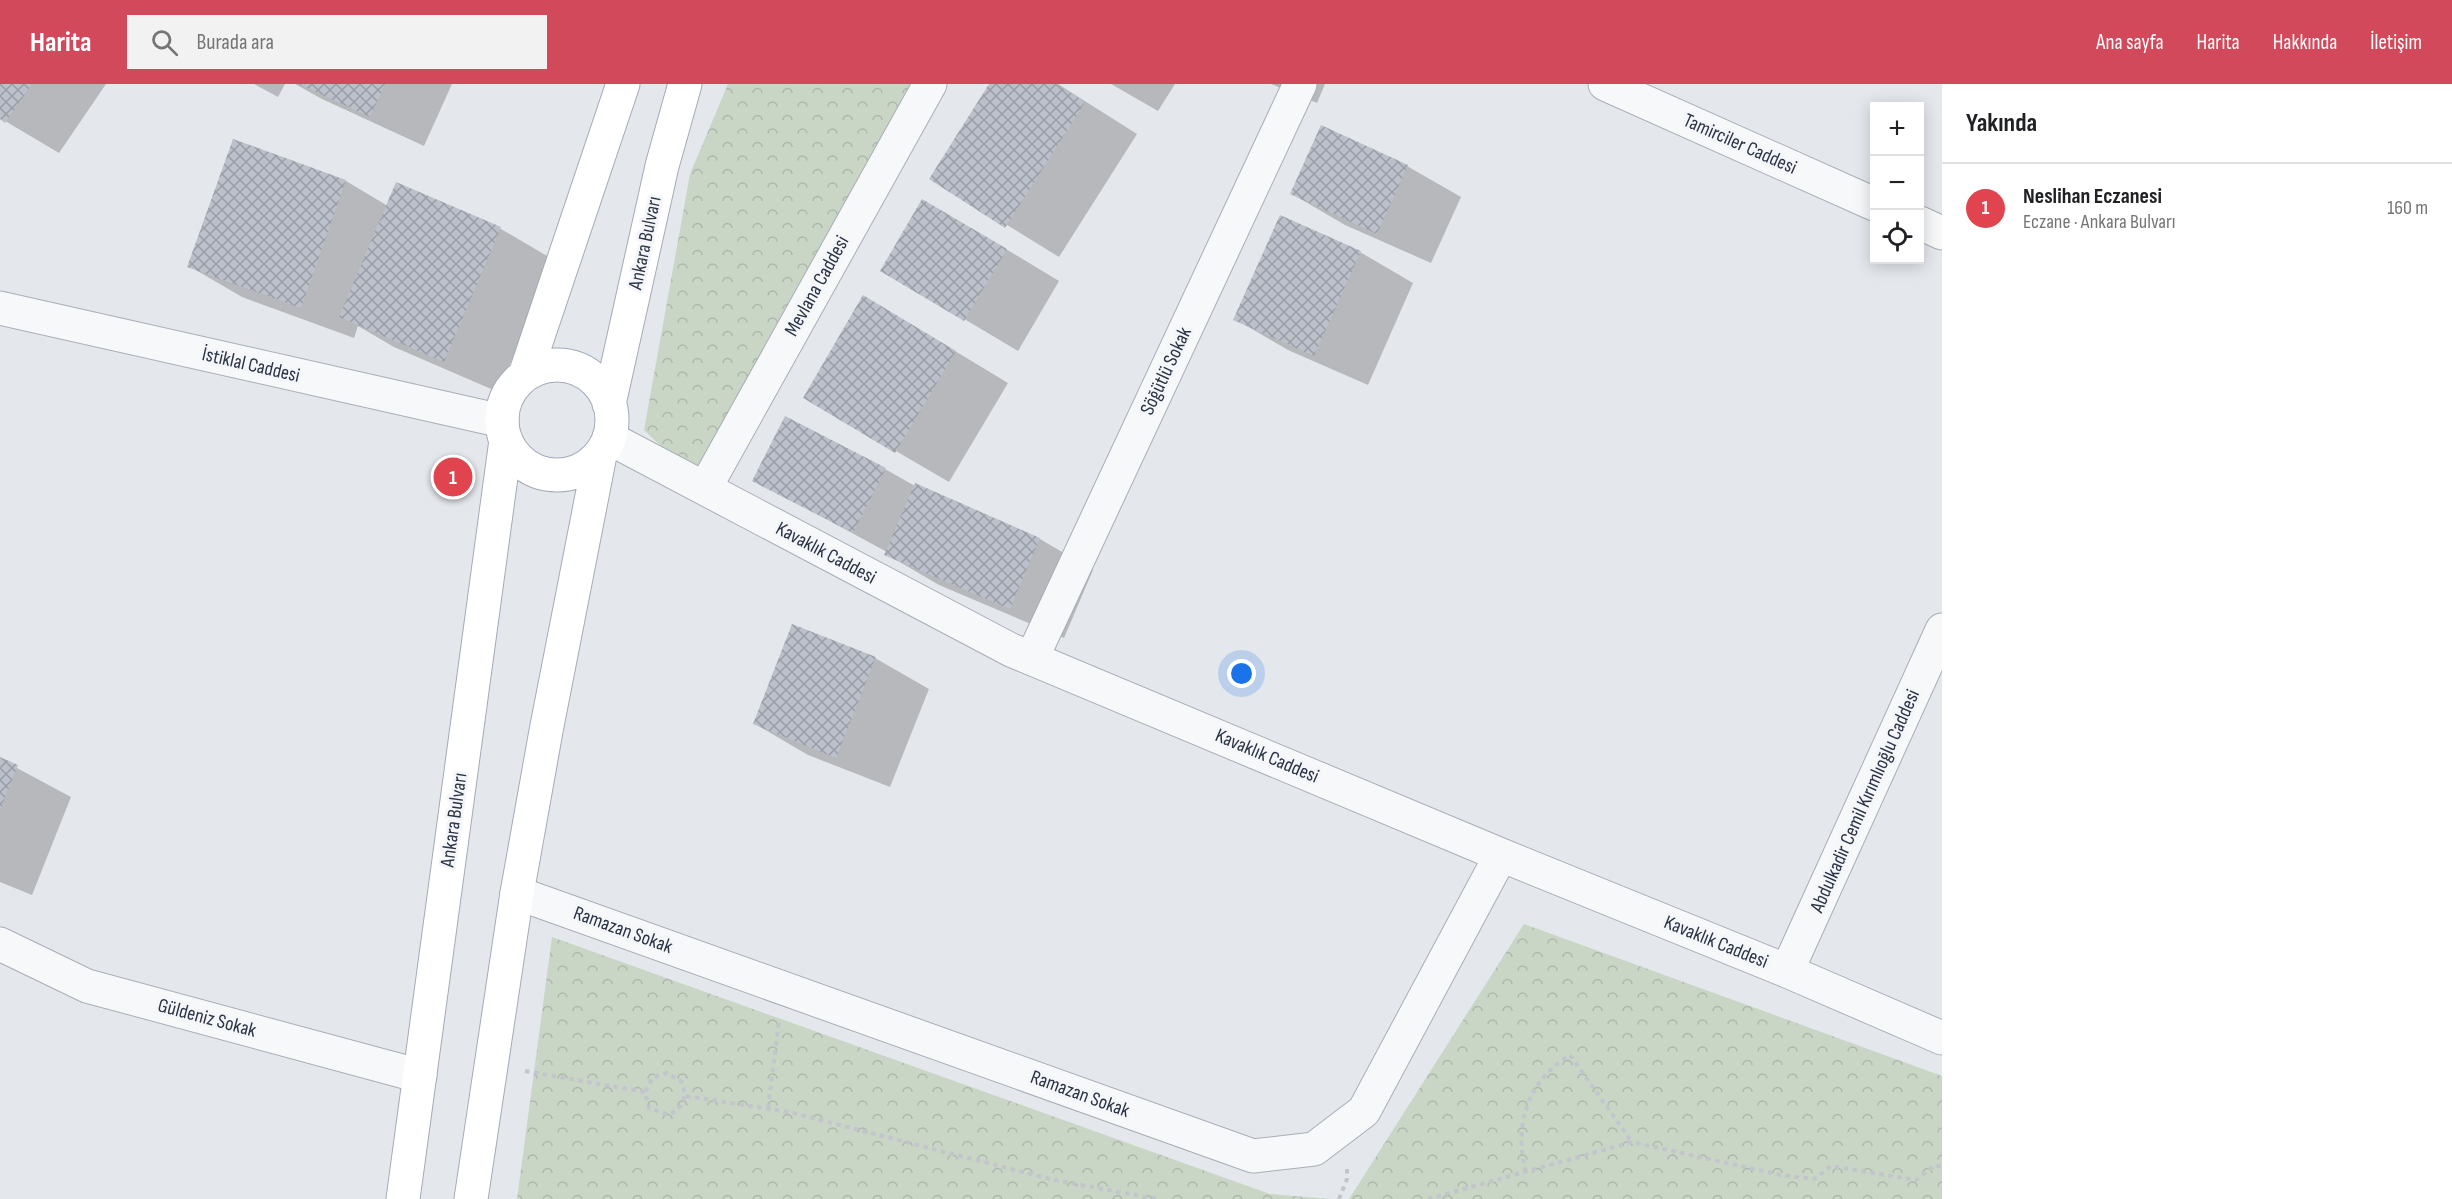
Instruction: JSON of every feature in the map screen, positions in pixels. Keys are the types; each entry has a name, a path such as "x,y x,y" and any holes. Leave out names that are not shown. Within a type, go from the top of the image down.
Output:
{"main road":[{"name":"Ankara Bulvarı","path":"403,1199 504,431 505,402 513,387 525,375 623,84"},
{"name":"Ankara Bulvarı","path":"471,1199 517,892 546,731 612,422 609,404 662,166 685,84"},
{"path":"525,375 541,367 558,365 575,368 590,376 602,389 609,404"},
{"path":"504,431 516,456 530,468 548,475 568,475 585,468 605,447"}],"street":[{"name":"Mevlana Caddesi","path":"705,488 930,84"},
{"name":"Söğütlü Sokak","path":"1032,658 1300,84"},
{"name":"Tamirciler Caddesi","path":"1623,88 1870,202"},
{"path":"1924,226 1942,233"},
{"name":"İstiklal Caddesi","path":"0,308 504,431"},
{"name":"Kavaklık Caddesi","path":"605,447 705,488 1032,658 1502,855 1787,971 1942,1038"},
{"name":"Abdulkadir Cemil Kırımlıoğlu Caddesi","path":"1787,971 1942,630"},
{"name":"Ramazan Sokak","path":"517,892 1253,1155 1314,1149 1364,1111 1502,855"},
{"name":"Güldeniz Sokak","path":"0,944 87,986 420,1076"}],"path":[{"path":"768,1108 783,988"},
{"path":"1526,1172 1520,1142 1525,1110 1540,1079 1554,1065 1570,1055 1632,1142"},
{"path":"492,1065 645,1092"},
{"path":"667,1073 682,1082 686,1096 681,1107 669,1115 649,1107 645,1092 653,1077 667,1073"},
{"path":"686,1096 809,1116 1054,1180 1157,1199"},
{"path":"1428,1199 1632,1142 1814,1179 1831,1166 1916,1180 1935,1165 1942,1167"}],"green space":[{"path":"728,84 913,84 705,488 644,430 690,174"},
{"path":"1524,924 1942,1076 1942,1199 1349,1199"},
{"path":"552,937 1270,1194 1331,1199 517,1199"}],"building":[{"path":"0,84 32,84 5,123 0,119"},
{"path":"299,84 385,84 370,117"},
{"path":"989,84 1056,84 1085,102 1005,228 929,179"},
{"path":"1321,125 1408,165 1377,234 1290,194"},
{"path":"233,139 346,180 301,308 187,267"},
{"path":"396,182 501,227 444,362 339,317"},
{"path":"922,199 1007,249 964,321 880,271"},
{"path":"1280,215 1361,251 1314,356 1233,320"},
{"path":"863,295 956,351 895,453 803,398"},
{"path":"785,416 886,468 853,533 752,481"},
{"path":"915,483 1040,538 1010,609 884,555"},
{"path":"792,624 876,657 836,758 753,724"},
{"path":"0,757 18,765 0,810"}],"place":[{"name":"Neslihan Eczanesi","path":"453,477"}]}
